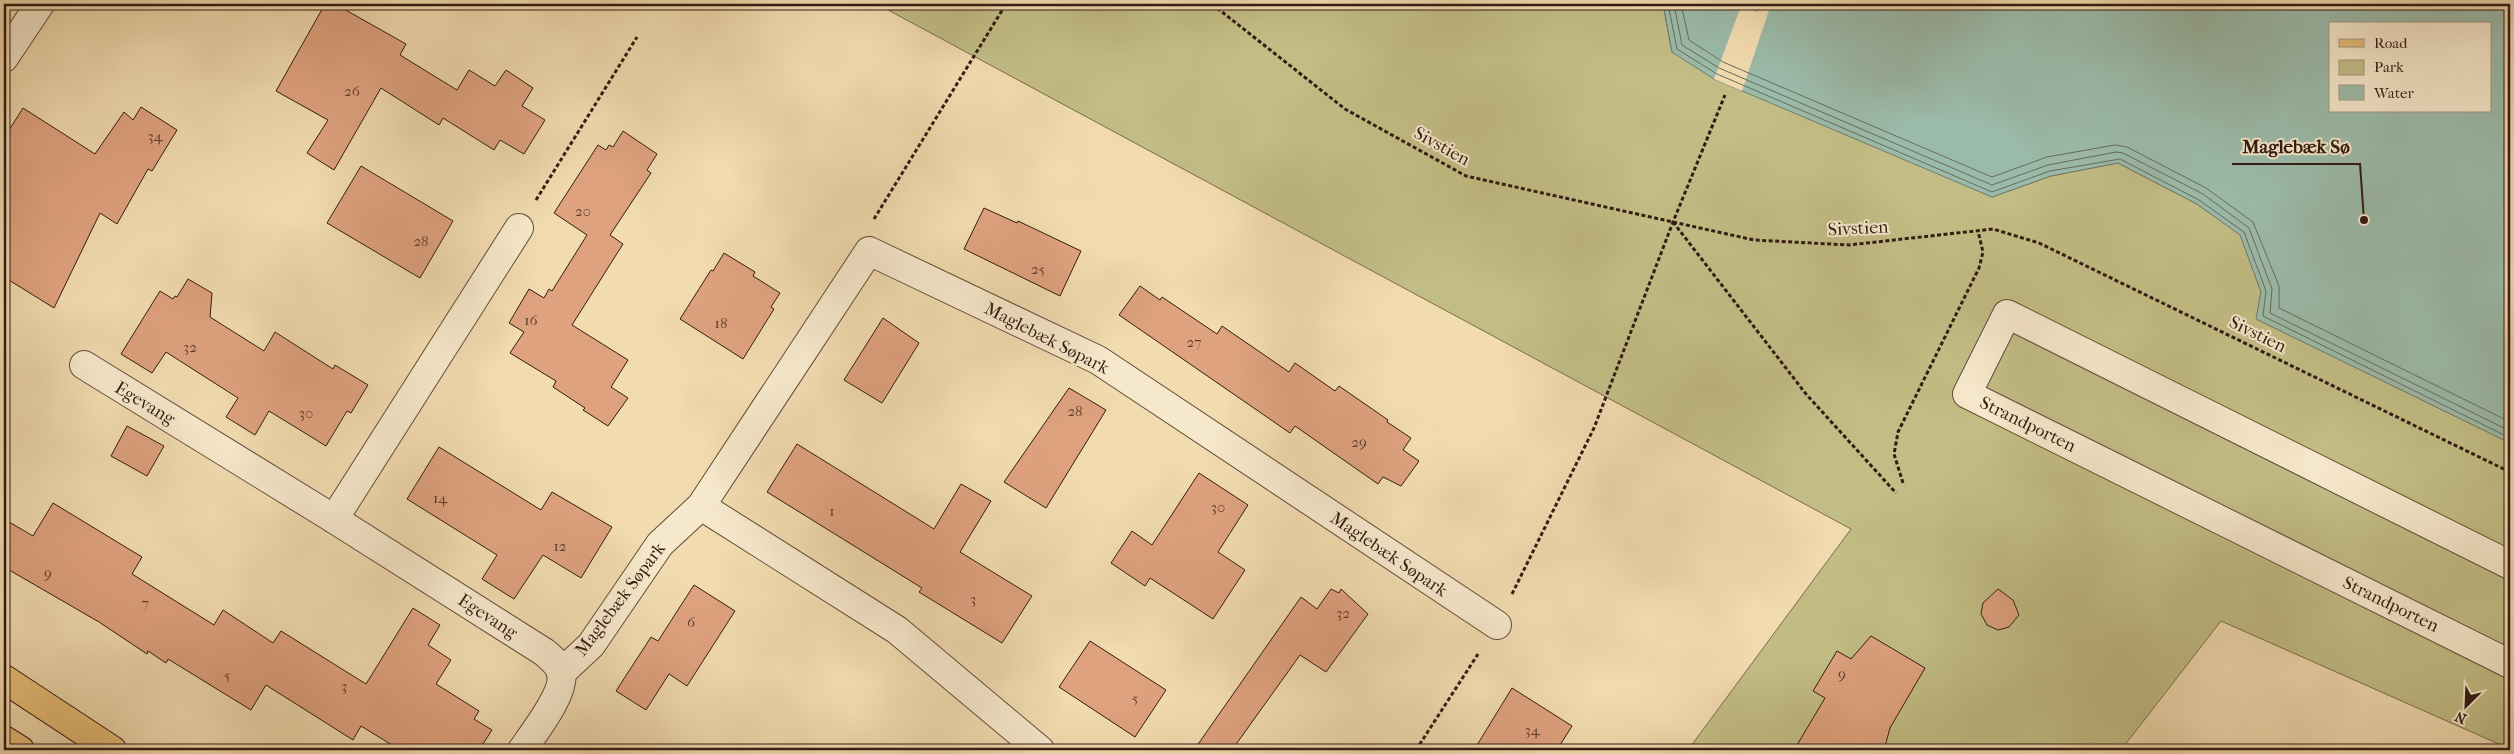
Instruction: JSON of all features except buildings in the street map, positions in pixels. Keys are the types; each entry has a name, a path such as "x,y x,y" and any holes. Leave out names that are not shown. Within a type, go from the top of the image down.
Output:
{"main road":[{"path":"4,679 112,750"},
{"path":"4,740 20,750"}],"street":[{"path":"4,58 40,4"},
{"path":"334,519 519,228"},
{"name":"Maglebæk Søpark","path":"561,673 591,645 660,544 701,506 869,251 1098,360 1496,625"},
{"name":"Strandporten","path":"2510,565 2007,314 1967,394 2510,664"},
{"name":"Egevang","path":"84,366 334,519 544,652 554,661 561,673"},
{"path":"701,506 897,630 1040,750"},
{"path":"522,750 555,699 560,686 561,673"}],"path":[{"path":"869,251 870,225 1006,4"},
{"name":"Sivstien","path":"1212,4 1345,109 1466,176 1754,240 1849,245 1993,229 2039,243 2510,472"},
{"path":"519,228 637,37"},
{"path":"1416,750 1496,625 1594,428 1673,222 1725,95"},
{"path":"1673,222 1806,394 1896,494"},
{"path":"1903,483 1894,454 1898,432 1979,268 1983,252 1978,230"}],"green space":[{"path":"877,4 1663,4 1672,52 1992,197 2051,176 2118,163 2197,204 2241,235 2261,292 2257,319 2510,443 2510,749 2221,621 2121,750 1688,750 1851,529"}],"water":[{"path":"1663,4 2510,4 2510,443 2256,319 2261,292 2240,235 2197,204 2118,163 2051,176 1992,197 1714,79 1672,52"}],"pier":[{"path":"1761,4 1771,4 1742,91 1714,79 1741,6 1758,12"}],"place":[{"name":"Maglebæk Sø","path":"2364,220"}]}
